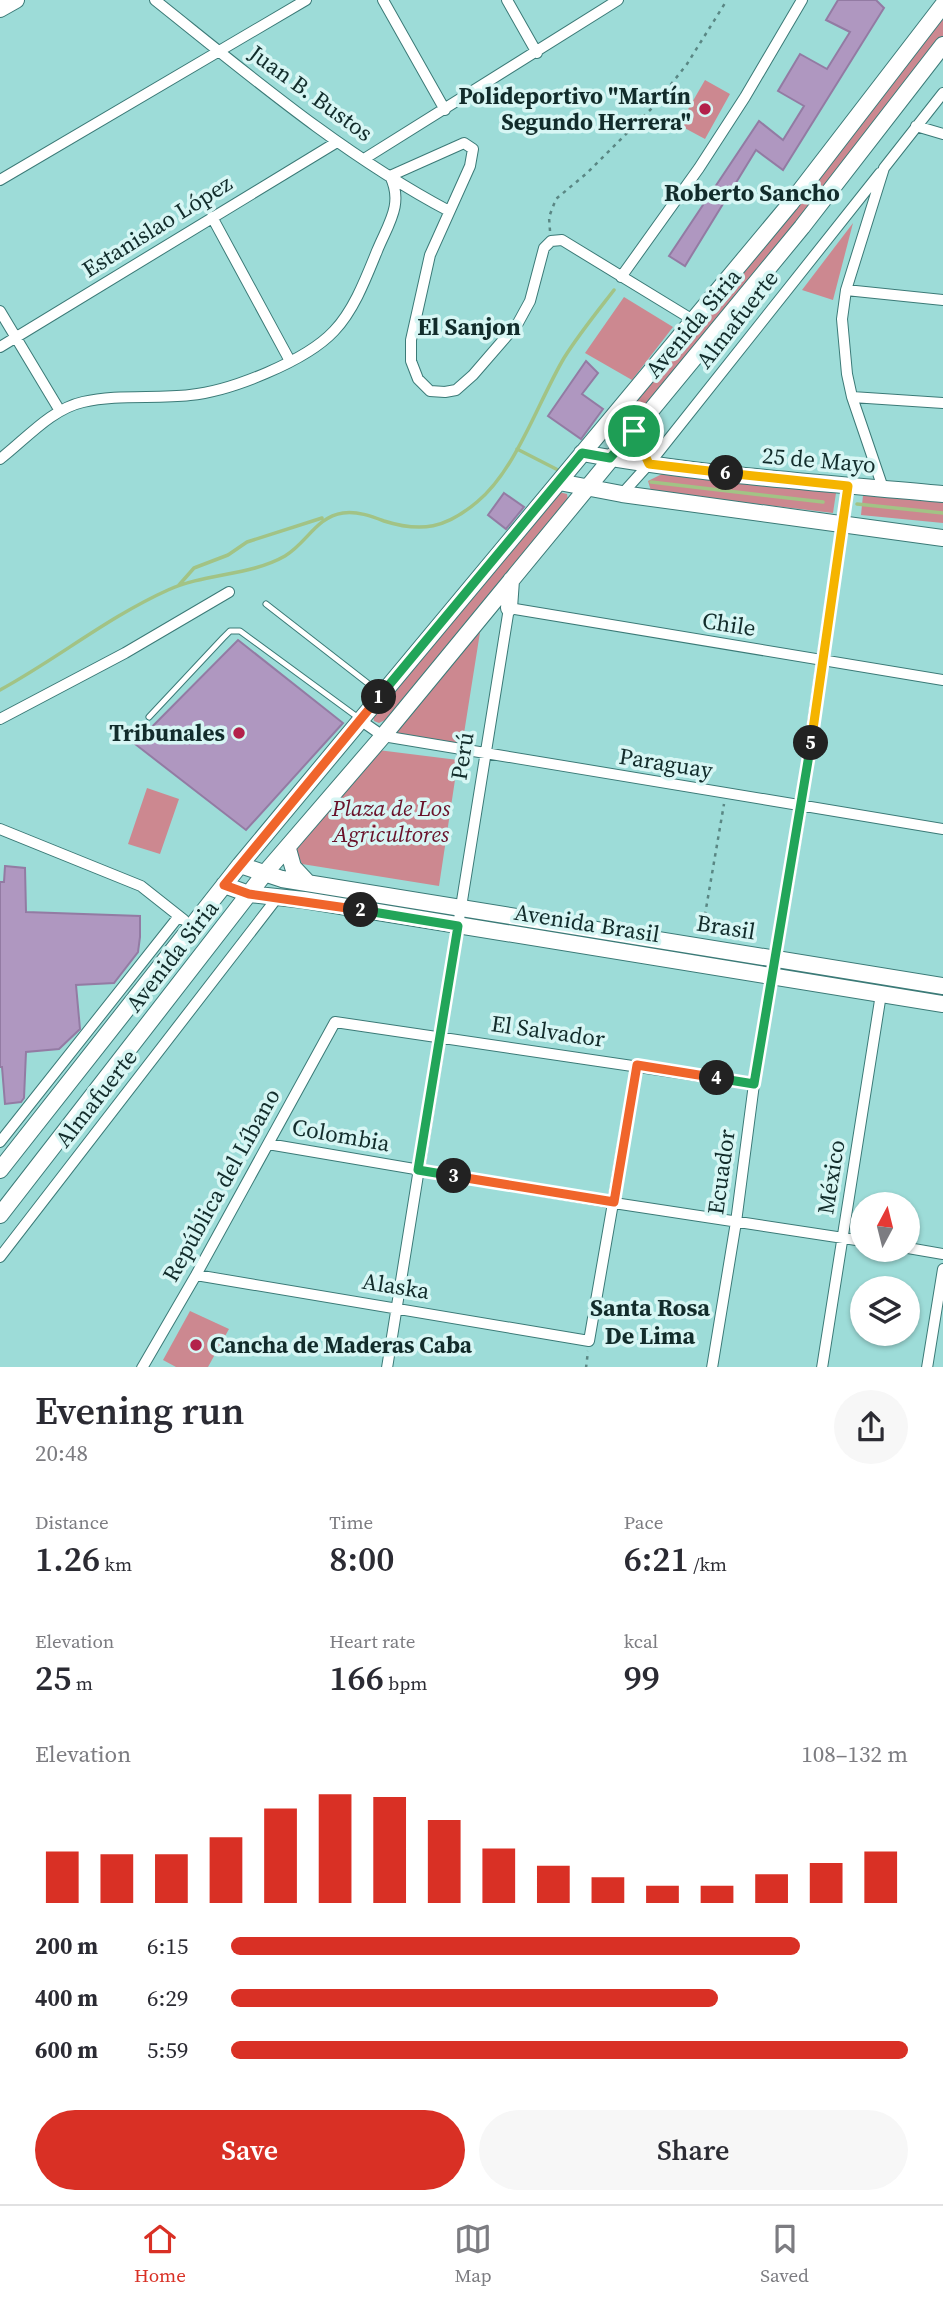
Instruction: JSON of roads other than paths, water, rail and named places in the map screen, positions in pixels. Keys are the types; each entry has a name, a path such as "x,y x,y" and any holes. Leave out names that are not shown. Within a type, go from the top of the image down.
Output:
{"main road":[{"path":"0,9 16,0"},
{"name":"Avenida Siria","path":"0,1170 186,921 224,885 790,204 943,5"},
{"name":"Avenida Siria","path":"0,1215 265,873 383,736 802,227 943,46"},
{"path":"634,431 649,464"},
{"name":"25 de Mayo","path":"582,453 847,491 883,488 943,494"},
{"path":"564,476 587,487 622,494 844,519 943,538"},
{"path":"509,608 512,579"},
{"path":"288,849 293,867 307,883"},
{"path":"240,865 282,879 461,907"},
{"name":"Avenida Brasil","path":"224,885 249,894 943,1004"},
{"name":"Brasil","path":"461,907 943,986"}],"street":[{"name":"Juan B. Bustos","path":"155,0 337,142 411,191 449,211"},
{"path":"0,180 306,0"},
{"path":"383,0 445,110"},
{"path":"507,0 537,52"},
{"path":"364,159 618,0"},
{"path":"621,277 719,138 802,0"},
{"name":"Almafuerte","path":"622,494 649,464 943,93"},
{"path":"916,126 943,134"},
{"name":"Estanislao López","path":"0,347 337,142"},
{"path":"0,459 60,411 82,402 193,395 246,382 316,346 334,331 349,312 397,203 397,190 390,176 464,143 473,149 470,166 430,255 411,340 411,361 418,379 430,391 456,390 473,375 518,323 530,301 544,248 551,241 562,240 692,320"},
{"path":"883,488 852,397 843,348 842,319 846,290 884,168"},
{"path":"212,217 290,361"},
{"path":"846,290 943,300"},
{"path":"0,311 60,411"},
{"path":"852,397 943,403"},
{"name":"Ecuador","path":"712,1367 736,1222 754,1084 824,661 847,491"},
{"path":"0,719 125,653 229,592"},
{"name":"Chile","path":"509,608 943,680"},
{"name":"Perú","path":"387,1367 509,608"},
{"path":"360,720 383,736"},
{"name":"Paraguay","path":"383,736 943,829"},
{"path":"0,829 141,886 186,921 0,1142"},
{"name":"Almafuerte","path":"0,1257 277,898"},
{"name":"México","path":"822,1367 881,994"},
{"name":"El Salvador","path":"335,1022 754,1084"},
{"name":"República del Líbano","path":"142,1367 196,1275 335,1022"},
{"path":"614,1202 637,1065"},
{"name":"Colombia","path":"268,1144 850,1239"},
{"name":"Alaska","path":"196,1275 589,1341 614,1202"},
{"path":"920,1250 943,1254"},
{"path":"927,1367 943,1269"}],"lane":[{"path":"266,604 382,694"},
{"path":"149,717 230,631 240,631 360,720"}],"waterway":[{"path":"0,690 124,613 168,590 197,580 271,563 285,556 334,515 359,513 398,525 422,527 444,523 466,511 491,488 503,472 564,358 614,290"},
{"path":"517,449 560,471"},
{"path":"651,482 823,502"},
{"path":"857,504 943,513"},
{"path":"179,585 194,568 228,555 247,542 322,518"}],"place":[{"name":"Polideportivo \"Martín Segundo Herrera\"","path":"705,109"},
{"name":"Tribunales","path":"239,733"},
{"name":"Cancha de Maderas Caba","path":"196,1345"}],"district":[{"name":"Roberto Sancho","path":"752,192"},
{"name":"El Sanjon","path":"469,326"},
{"name":"Santa Rosa De Lima","path":"650,1321"}],"park label":[{"name":"Plaza de Los Agricultores","path":"391,821"}]}
